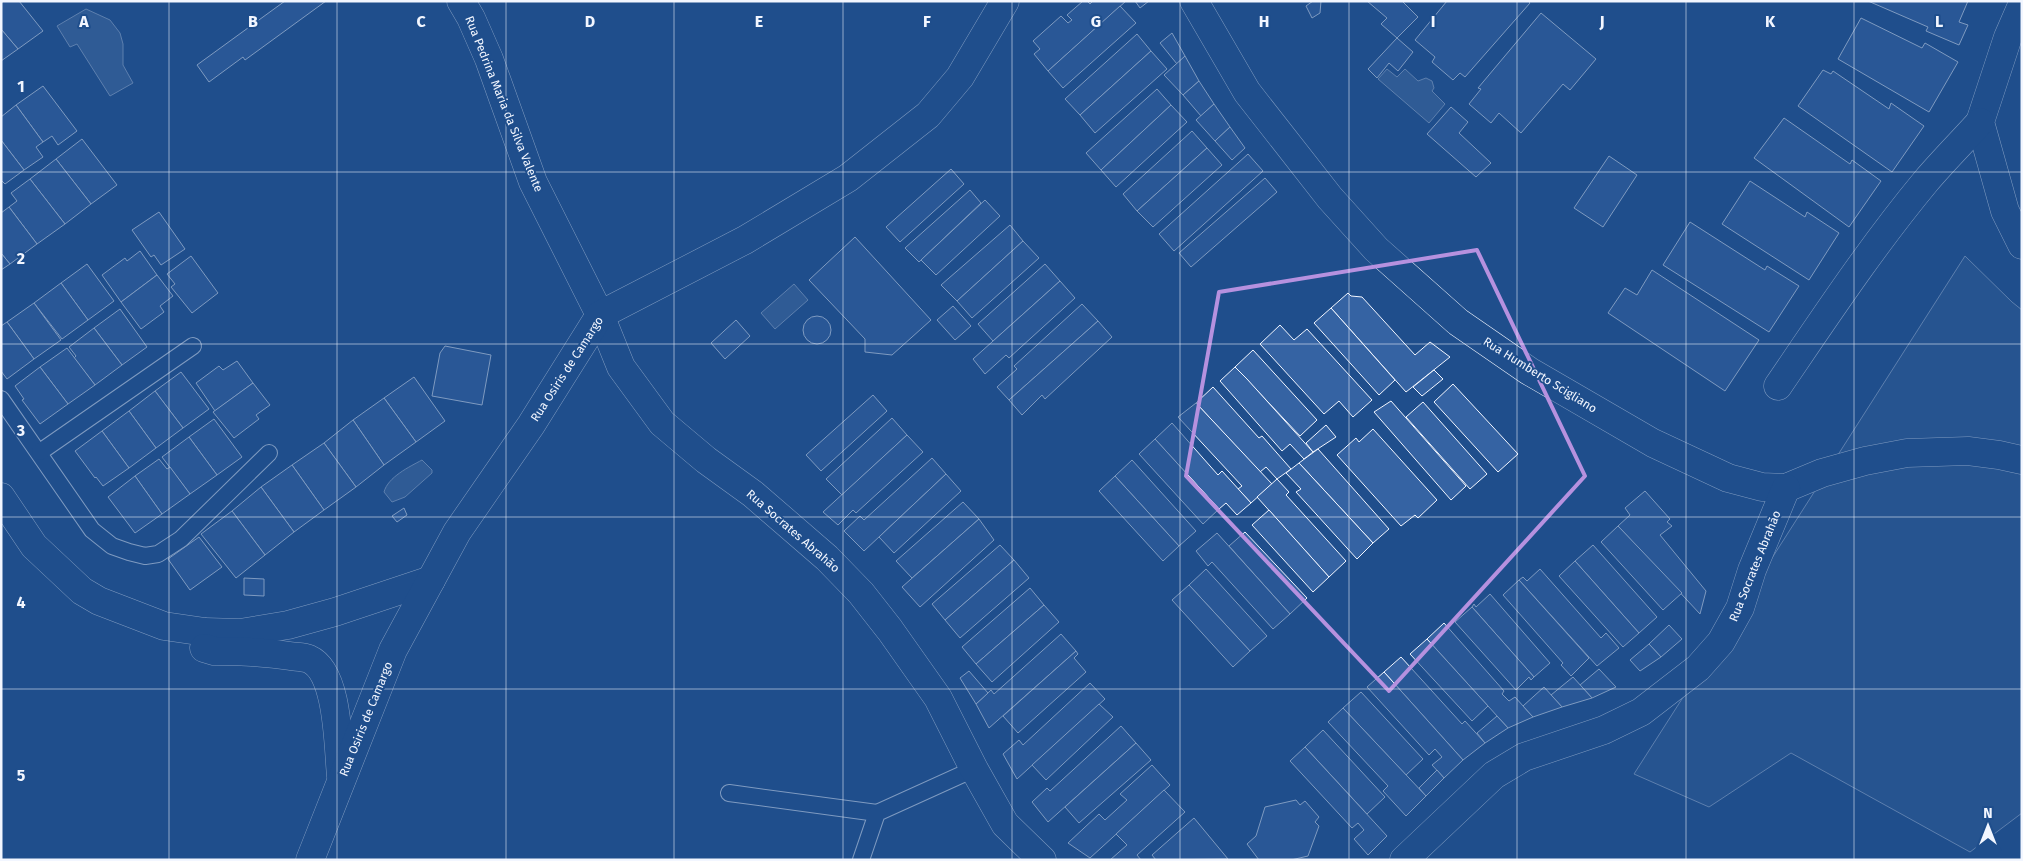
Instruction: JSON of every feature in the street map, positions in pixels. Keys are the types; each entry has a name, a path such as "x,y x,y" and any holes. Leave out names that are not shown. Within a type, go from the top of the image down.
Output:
{"street":[{"name":"Rua Pedrina Maria da Silva Valente","path":"461,1 471,18 488,59 533,182 600,315"},
{"name":"Rua Osiris de Camargo","path":"310,860 393,650 457,532 531,425 600,315 745,240 854,173 928,115 960,77 1005,1"},
{"name":"Rua Humberto Scigliano","path":"1194,1 1247,92 1330,198 1376,249 1458,322 1529,371 1653,442 1728,478 1762,487 1786,488 1822,473 1865,461 1907,453 1968,451 2022,460"},
{"path":"1778,386 1882,238 1926,182 1980,122 2008,37 2022,5"},
{"path":"1980,122 2005,211 2022,245"},
{"name":"Rua Socrates Abrahão","path":"600,315 621,367 662,423 706,460 752,494 827,558 861,593 890,630 938,698 974,769 1005,824 1032,856"},
{"name":"Rua Socrates Abrahão","path":"1404,860 1494,775 1524,757 1604,730 1641,712 1698,668 1722,642 1740,608 1752,570 1786,488"},
{"path":"1,497 34,546 82,591 99,601 164,626 205,632 240,633 288,625 335,612 431,580"},
{"path":"164,626 192,645 214,651 277,654 310,659 323,671 330,684 334,703 342,781"}],"lane":[{"path":"40,452 193,346"},
{"path":"1,399 40,452 92,530 112,546 145,556 158,554 181,539 269,453"},
{"path":"729,793 877,813 974,769"},
{"path":"861,860 877,813"}],"highlighted area":[{"path":"1477,250 1585,476 1389,691 1186,476 1219,292"}],"shaded area":[{"path":"86,9 110,20 120,33 123,44 123,65 133,83 110,96 77,44 70,47 57,26"},
{"path":"1387,69 1397,77 1405,69 1418,81 1426,78 1432,81 1434,88 1432,91 1445,104 1429,123 1378,79"},
{"path":"1965,256 2022,310 2022,813 1970,852 1791,753 1709,807 1634,774"},
{"path":"794,284 808,300 775,329 761,313"},
{"path":"422,460 432,470 432,473 405,497 392,502 384,492 386,487 394,477"}],"building":[{"path":"4,1 19,1 43,31 18,49 1,29 1,3"},
{"path":"285,1 326,1 245,60 243,57 209,82 197,65"},
{"path":"1083,1 1087,1 1090,4 1093,1 1126,1 1048,71 1034,54 1040,49 1033,41 1061,16 1068,23 1072,20 1067,15"},
{"path":"1135,1 1149,1 1140,8"},
{"path":"1313,1 1321,1 1320,13 1312,18 1306,6"},
{"path":"1367,1 1402,1 1418,17 1397,38 1381,24 1387,18"},
{"path":"1447,1 1528,1 1530,3 1465,77 1460,73 1453,80 1432,62 1435,57 1415,40"},
{"path":"1868,1 1968,1 1959,22 1968,25 1959,45 1926,31 1928,27"},
{"path":"1120,6 1136,23 1063,88 1048,71"},
{"path":"1541,13 1596,59 1570,90 1563,84 1521,133 1499,113 1491,123 1469,104 1481,89 1478,88"},
{"path":"1861,18 1922,48 1925,43 1958,62 1929,112 1838,59"},
{"path":"1,29 18,49 1,61"},
{"path":"1172,33 1185,56 1177,64 1160,43"},
{"path":"1137,34 1151,51 1080,115 1065,99"},
{"path":"1397,38 1413,52 1398,71 1389,63 1377,78 1368,69"},
{"path":"1151,51 1167,69 1095,133 1080,115"},
{"path":"1185,56 1199,81 1183,95 1164,75"},
{"path":"1823,70 1831,74 1833,71 1889,109 1891,103 1924,126 1892,172 1798,106"},
{"path":"1199,81 1214,104 1201,116 1183,95"},
{"path":"43,86 77,131 58,145 52,136 43,142 16,105"},
{"path":"1157,89 1171,105 1101,170 1086,153"},
{"path":"1214,104 1230,127 1215,141 1196,120"},
{"path":"16,105 43,142 36,147 43,157 24,170 1,140 1,117"},
{"path":"1171,105 1187,122 1116,187 1101,170"},
{"path":"1451,107 1468,122 1459,133 1491,163 1476,177 1427,134"},
{"path":"1784,118 1850,164 1852,160 1881,181 1849,227 1754,158"},
{"path":"1230,127 1245,148 1232,160 1215,141"},
{"path":"1192,131 1207,148 1137,211 1123,194"},
{"path":"82,139 117,185 91,204 56,159"},
{"path":"1,140 24,170 5,184 1,180"},
{"path":"1207,148 1222,165 1153,227 1137,211"},
{"path":"1248,154 1263,171 1174,251 1159,234"},
{"path":"1609,156 1637,175 1603,227 1574,208"},
{"path":"56,159 91,204 65,224 30,179"},
{"path":"951,169 964,184 900,242 886,227"},
{"path":"1265,178 1277,192 1191,267 1179,253"},
{"path":"30,179 65,224 37,244 9,207 17,201 11,193"},
{"path":"1750,181 1805,217 1807,212 1839,233 1809,280 1722,224"},
{"path":"970,190 981,203 919,262 905,248"},
{"path":"985,200 1000,216 936,275 921,260"},
{"path":"9,207 37,244 10,264 1,253 1,213"},
{"path":"159,212 185,249 161,265 154,255 151,257 132,230"},
{"path":"1690,222 1765,270 1767,266 1799,286 1769,332 1663,265"},
{"path":"1010,225 1023,241 957,301 941,285"},
{"path":"855,237 931,320 892,355 865,352 865,339 809,280"},
{"path":"1023,241 1039,258 972,318 957,301"},
{"path":"140,251 157,275 121,302 102,275 125,258 127,261"},
{"path":"1,253 10,264 1,270"},
{"path":"191,256 218,293 192,313 171,287 175,284 167,274"},
{"path":"87,264 114,301 88,320 61,283"},
{"path":"1045,264 1060,281 993,341 978,324"},
{"path":"1652,270 1759,340 1725,391 1608,313 1625,288 1637,295"},
{"path":"157,275 173,296 160,306 164,312 141,329 121,302"},
{"path":"1060,281 1075,298 1009,358 1006,355 985,374 973,359"},
{"path":"61,283 88,320 62,339 34,303"},
{"path":"1348,293 1351,296 1362,297 1415,355 1430,342 1450,357 1406,392 1331,308"},
{"path":"34,303 61,340 34,359 7,322"},
{"path":"1082,304 1098,321 1009,400 997,387 1017,369 1014,366"},
{"path":"953,306 971,326 955,340 937,320"},
{"path":"1331,308 1395,380 1379,395 1314,323"},
{"path":"120,309 147,347 122,365 94,328"},
{"path":"817,316 827,320 831,330 827,340 817,344 807,340 803,330 807,320"},
{"path":"736,320 750,336 725,359 711,343"},
{"path":"1098,321 1112,337 1045,399 1042,395 1022,415 1009,400"},
{"path":"7,322 34,359 7,379 1,371 1,326"},
{"path":"1280,325 1294,340 1307,329 1372,400 1353,417 1339,401 1324,414 1260,344"},
{"path":"94,328 122,365 95,385 74,358 76,356 69,347"},
{"path":"445,346 491,355 482,405 432,396 440,353"},
{"path":"67,348 95,385 68,404 40,367"},
{"path":"1253,350 1317,420 1300,436 1235,367"},
{"path":"237,361 253,383 215,411 196,383 219,366 223,370"},
{"path":"40,367 68,404 40,424 22,400 24,399 15,386"},
{"path":"1235,367 1313,452 1304,459 1290,444 1282,451 1220,381"},
{"path":"1434,370 1443,379 1422,396 1413,387"},
{"path":"181,372 209,409 183,428 155,391"},
{"path":"414,377 445,421 416,442 384,398"},
{"path":"253,383 270,405 256,415 259,419 234,438 213,412"},
{"path":"1453,384 1518,454 1498,472 1434,402"},
{"path":"1213,387 1259,438 1262,436 1291,469 1277,479 1266,467 1260,472 1196,403"},
{"path":"155,391 183,428 156,448 129,411"},
{"path":"873,395 887,411 821,471 806,455"},
{"path":"384,398 416,442 384,465 353,420"},
{"path":"1391,401 1466,486 1451,500 1374,412"},
{"path":"1423,402 1487,474 1470,489 1406,417"},
{"path":"1196,403 1272,484 1251,503 1238,489 1242,486 1178,417"},
{"path":"129,411 156,448 129,468 102,431"},
{"path":"892,418 907,435 842,495 826,479"},
{"path":"214,419 242,457 217,475 189,437"},
{"path":"353,420 384,465 356,487 324,443"},
{"path":"1172,423 1218,475 1222,471 1251,503 1237,515 1226,503 1219,509 1155,439"},
{"path":"1326,425 1336,437 1313,452 1306,443"},
{"path":"1373,429 1437,500 1418,518 1415,515 1401,526 1337,455 1356,438 1359,442"},
{"path":"102,431 129,468 103,486 75,451"},
{"path":"907,435 923,452 856,513 853,510 838,525 823,512"},
{"path":"189,437 217,475 190,494 162,457"},
{"path":"1155,439 1219,509 1203,524 1139,454"},
{"path":"324,443 356,487 324,510 292,465"},
{"path":"1318,449 1389,529 1373,543 1299,463"},
{"path":"932,458 946,474 864,551 844,531 860,516 864,520"},
{"path":"159,459 167,469 170,467 190,494 162,514 135,476"},
{"path":"1132,460 1196,531 1179,546 1115,476"},
{"path":"1299,463 1373,543 1357,559 1296,492 1301,489 1286,473"},
{"path":"292,465 324,510 294,532 261,487"},
{"path":"946,474 961,491 894,553 879,537"},
{"path":"135,476 162,514 135,533 108,497"},
{"path":"1115,476 1179,546 1163,561 1099,491"},
{"path":"1277,479 1289,492 1286,495 1346,561 1329,577 1257,497"},
{"path":"261,487 294,532 265,555 232,511"},
{"path":"1645,491 1670,519 1667,522 1672,526 1660,535 1706,591 1700,614 1618,526 1630,515 1625,508"},
{"path":"963,502 979,519 912,578 896,561"},
{"path":"404,508 407,515 397,522 392,516"},
{"path":"1269,510 1329,577 1313,592 1252,525"},
{"path":"232,511 265,555 236,578 201,534"},
{"path":"979,519 994,540 920,607 902,587"},
{"path":"1618,526 1682,593 1663,610 1601,542"},
{"path":"1245,532 1307,598 1290,614 1229,546"},
{"path":"1217,533 1290,614 1273,629 1212,562 1208,566 1196,551"},
{"path":"199,537 222,567 190,590 168,559"},
{"path":"1000,545 1014,560 945,620 932,604"},
{"path":"1593,545 1657,617 1639,633 1575,561"},
{"path":"1014,560 1029,578 960,638 945,620"},
{"path":"1575,561 1639,633 1623,647 1559,576"},
{"path":"1206,569 1267,636 1250,651 1189,585"},
{"path":"1540,569 1601,638 1606,633 1619,648 1597,666 1519,580 1523,577 1527,581"},
{"path":"244,578 264,579 264,596 244,595"},
{"path":"1519,580 1589,658 1571,676 1561,665 1563,663 1503,595"},
{"path":"1189,585 1250,651 1233,667 1172,600"},
{"path":"1030,588 1044,605 976,664 962,647"},
{"path":"1490,594 1550,663 1534,677 1472,607 1474,604 1476,607"},
{"path":"1044,605 1059,622 992,682 976,664"},
{"path":"1472,607 1534,677 1531,680 1529,677 1516,690 1455,622"},
{"path":"1444,623 1504,691 1502,694 1509,701 1515,697 1533,717 1508,728 1427,639"},
{"path":"1669,625 1682,639 1661,657 1649,644"},
{"path":"1061,634 1076,651 989,728 976,704 991,690 994,694"},
{"path":"1427,639 1488,706 1472,721 1410,654"},
{"path":"1649,644 1661,657 1640,671 1630,660"},
{"path":"1076,651 1078,654 1074,658 1086,672 1018,733 1003,716"},
{"path":"1401,657 1462,724 1465,721 1485,743 1463,760 1384,672"},
{"path":"1599,669 1616,687 1592,698 1580,685"},
{"path":"969,671 988,693 976,704 960,678"},
{"path":"1384,672 1463,760 1444,778 1432,765 1442,757 1435,749 1429,755 1367,687"},
{"path":"1573,677 1592,698 1562,707 1551,695"},
{"path":"1090,683 1105,699 1017,779 1003,754 1019,740 1023,745"},
{"path":"1544,687 1562,707 1533,717 1523,706"},
{"path":"1361,692 1423,759 1406,775 1343,708"},
{"path":"1099,704 1113,717 1046,780 1032,765"},
{"path":"1343,708 1426,796 1406,816 1383,791 1388,786 1328,722"},
{"path":"1497,716 1508,728 1485,743 1477,733"},
{"path":"1121,726 1136,743 1048,822 1032,802 1047,788 1050,791"},
{"path":"1323,730 1385,797 1367,814 1305,747"},
{"path":"1136,743 1151,760 1079,823 1065,807"},
{"path":"1305,747 1387,836 1368,855 1354,839 1364,830 1358,823 1352,828 1290,761"},
{"path":"1152,765 1170,785 1090,858 1068,843 1099,814 1105,820 1127,800 1120,794"},
{"path":"1437,770 1444,778 1426,796 1419,788"},
{"path":"1164,790 1185,812 1137,855 1141,860 1110,860 1127,845 1116,834"},
{"path":"1296,800 1300,805 1305,801 1319,817 1315,822 1319,826 1308,856 1291,860 1259,860 1247,844 1256,836 1265,807"},
{"path":"1194,818 1228,859 1156,860 1152,855"}]}
